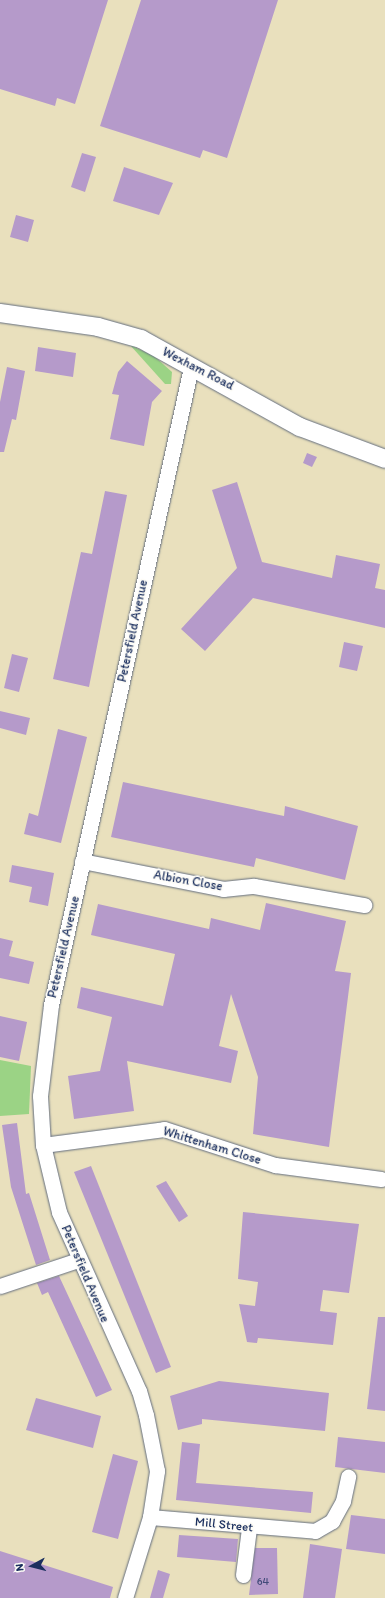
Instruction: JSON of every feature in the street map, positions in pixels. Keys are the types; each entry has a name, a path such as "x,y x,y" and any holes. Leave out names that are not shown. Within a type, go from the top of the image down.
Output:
{"street":[{"name":"Wexham Road","path":"0,314 111,330 141,339 190,367 214,376 300,427 385,459"},
{"name":"Petersfield Avenue","path":"150,1517 157,1471 146,1415 139,1391 78,1260 59,1212 43,1145 44,1053 82,861 190,367"},
{"name":"Albion Close","path":"82,861 223,889 254,886 364,905"},
{"name":"Whittenham Close","path":"43,1145 164,1129 275,1165 381,1179"},
{"path":"0,1286 78,1260"},
{"name":"Mill Street","path":"150,1517 249,1528 315,1531 332,1521 343,1500 348,1477"},
{"path":"125,1598 150,1517"},
{"path":"243,1575 249,1528"}],"green space":[{"path":"130,345 154,356 172,372 171,384 165,384"},
{"path":"0,1060 31,1066 29,1114 0,1116"}],"building":[{"path":"0,0 108,0 75,104 57,98 55,106 0,89"},
{"path":"141,0 278,0 227,158 203,150 200,158 100,126"},
{"path":"82,153 96,157 85,192 71,187"},
{"path":"124,167 173,183 159,215 113,201"},
{"path":"16,215 34,220 28,242 10,237"},
{"path":"38,347 76,353 73,377 35,371"},
{"path":"127,361 162,391 152,402 144,446 110,439 119,395 112,394 118,372"},
{"path":"7,367 25,371 16,420 12,419 4,452 0,452 0,402"},
{"path":"307,453 317,457 312,467 303,463"},
{"path":"237,482 262,562 332,578 336,555 380,564 375,588 385,590 385,628 253,598 205,651 181,629 237,568 212,490"},
{"path":"105,491 127,495 89,687 53,679 81,552 92,554"},
{"path":"344,642 363,646 357,671 339,667"},
{"path":"12,654 28,658 19,692 4,688"},
{"path":"0,711 30,718 26,735 0,728"},
{"path":"58,729 87,737 61,843 24,834 29,813 38,816"},
{"path":"123,782 284,816 285,806 358,826 345,880 256,858 254,867 111,837"},
{"path":"12,865 54,873 48,906 29,902 32,887 9,882"},
{"path":"266,903 346,921 335,971 351,973 329,1147 253,1134 258,1077 231,994 219,1046 238,1051 231,1083 127,1061 134,1111 74,1119 68,1076 100,1071 112,1017 77,1008 81,987 163,1006 175,954 91,935 98,904 209,929 211,918 260,930"},
{"path":"0,938 13,941 9,956 34,962 29,984 0,978"},
{"path":"0,1016 27,1022 19,1061 0,1057"},
{"path":"17,1123 26,1194 29,1193 50,1260 36,1265 11,1187 2,1125"},
{"path":"91,1166 171,1367 156,1373 74,1172"},
{"path":"166,1181 188,1216 179,1222 156,1186"},
{"path":"243,1212 359,1224 349,1293 323,1290 320,1311 337,1313 333,1345 258,1338 257,1343 247,1342 239,1304 255,1306 258,1282 238,1279"},
{"path":"59,1276 112,1390 96,1397 48,1292 42,1295 37,1283"},
{"path":"378,1317 385,1317 385,1411 367,1409"},
{"path":"219,1381 329,1393 325,1431 202,1419 202,1424 178,1430 170,1396"},
{"path":"36,1398 101,1416 93,1448 26,1430"},
{"path":"338,1437 385,1442 385,1473 335,1467"},
{"path":"182,1442 200,1444 196,1483 313,1492 311,1513 176,1500"},
{"path":"113,1454 138,1461 118,1539 92,1532"},
{"path":"351,1515 385,1519 385,1554 346,1549"},
{"path":"179,1535 238,1539 236,1562 177,1557"},
{"path":"310,1544 342,1549 335,1598 303,1598"},
{"path":"255,1548 277,1548 278,1594 249,1595"},
{"path":"0,1551 113,1587 110,1598 0,1598"},
{"path":"158,1570 170,1574 163,1598 150,1598"}]}
